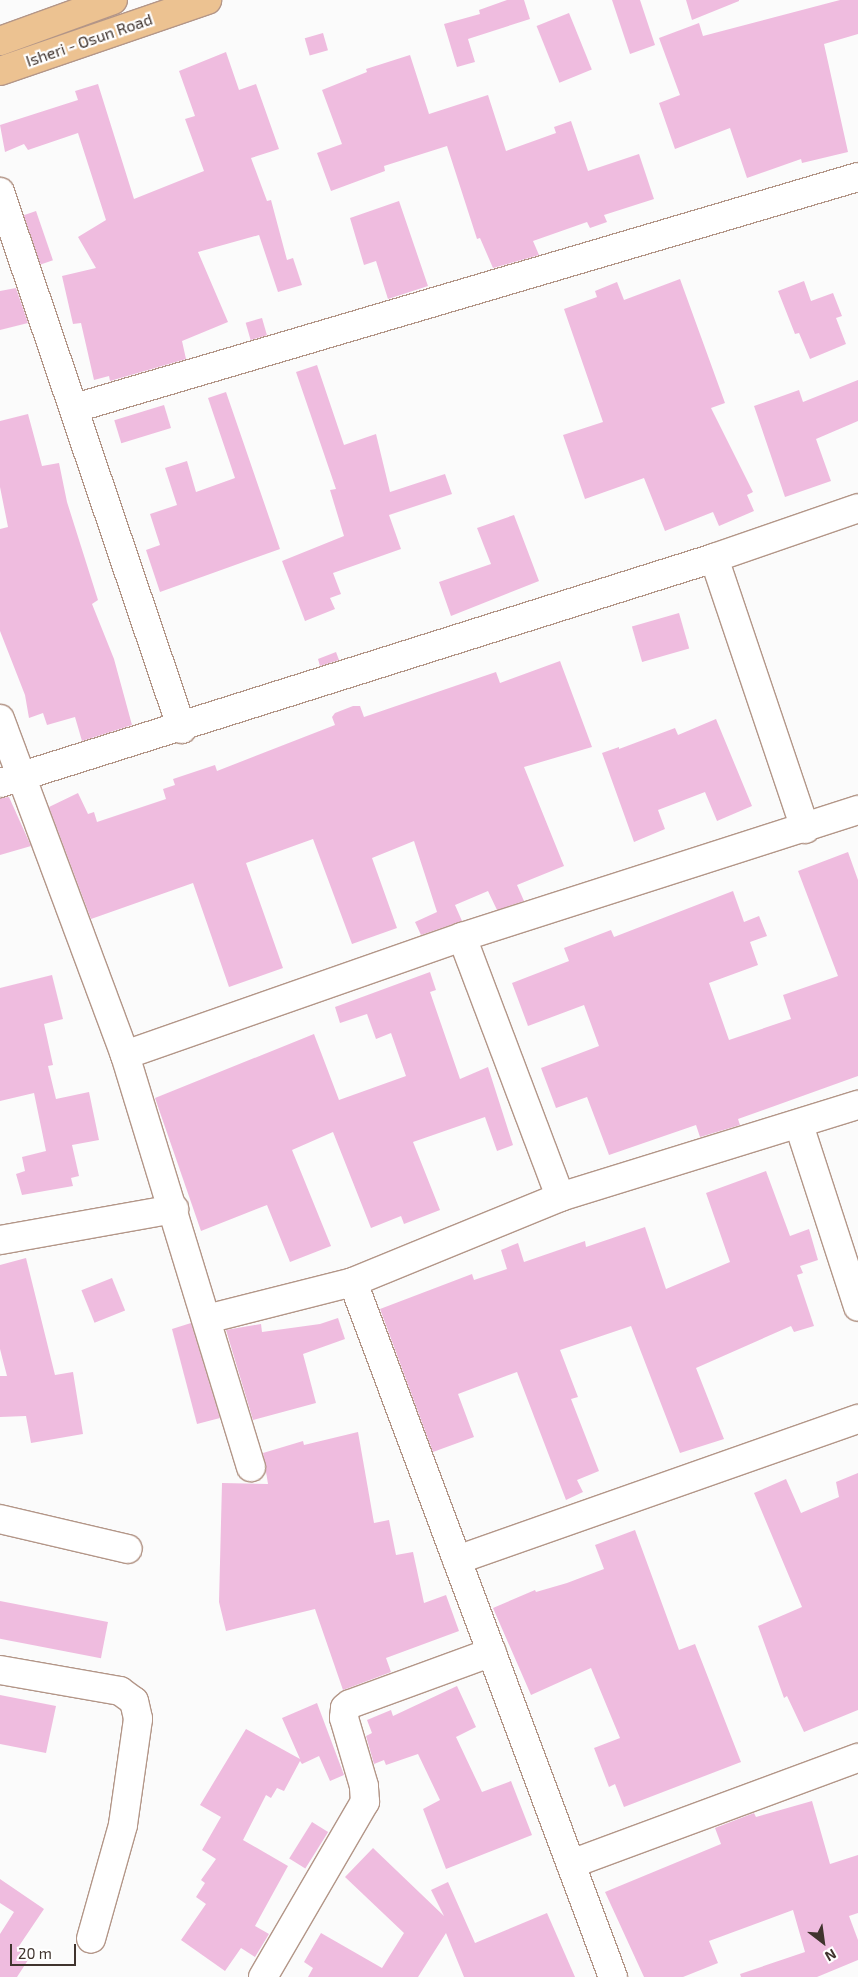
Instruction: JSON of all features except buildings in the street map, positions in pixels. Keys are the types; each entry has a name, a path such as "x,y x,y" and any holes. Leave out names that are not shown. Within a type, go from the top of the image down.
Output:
{"main road":[{"path":"0,41 113,0"},
{"name":"Isheri - Osun Road","path":"0,71 207,0"}],"street":[{"path":"75,408 858,177"},
{"path":"0,192 75,408 182,729"},
{"path":"11,781 182,729 714,558 858,508"},
{"path":"714,558 805,829"},
{"path":"0,719 11,781 125,1055 174,1208 251,1467"},
{"path":"125,1055 462,937 805,829 858,810"},
{"path":"462,937 560,1197"},
{"path":"207,1319 353,1282 560,1197 800,1125 858,1105"},
{"path":"800,1125 858,1307"},
{"path":"0,1240 174,1208"},
{"path":"353,1282 614,1977"},
{"path":"457,1560 858,1419"},
{"path":"0,1519 128,1549"},
{"path":"263,1977 365,1802 364,1786 344,1718 345,1708 350,1704 492,1652"},
{"path":"0,1670 120,1691 134,1701 138,1719 123,1826 91,1939"},
{"path":"571,1864 858,1758"}]}
